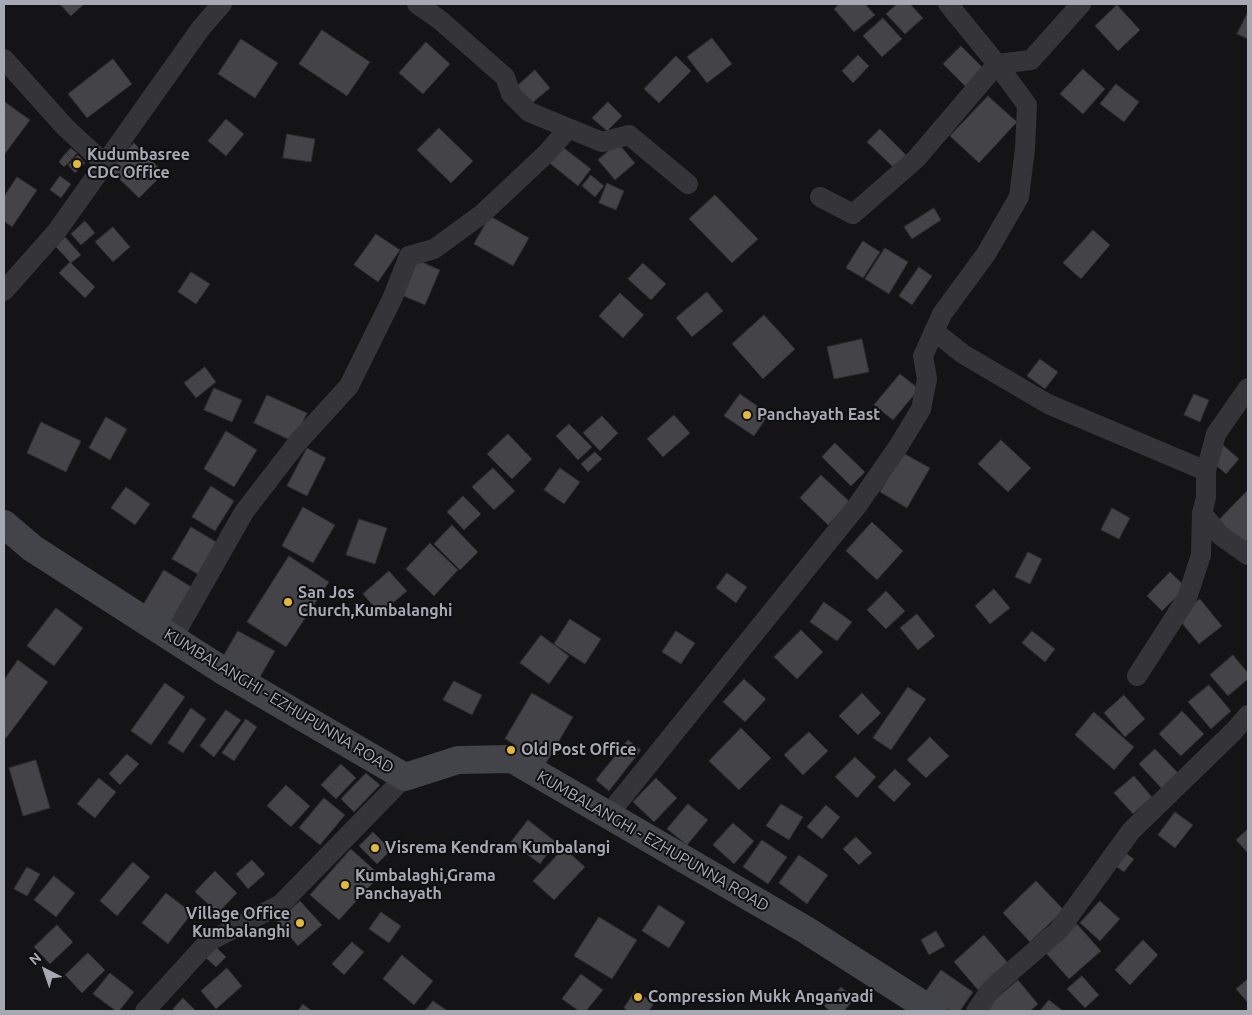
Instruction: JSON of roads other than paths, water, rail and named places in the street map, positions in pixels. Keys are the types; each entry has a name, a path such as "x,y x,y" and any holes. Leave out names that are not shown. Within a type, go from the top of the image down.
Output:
{"main road":[{"name":"KUMBALANGHI - EZHUPUNNA ROAD","path":"4,524 32,548 225,672 406,777 458,760 512,759 806,930 933,1011"}],"street":[{"path":"4,291 58,231 201,28 222,4"},
{"path":"417,4 440,20 504,77 511,94 529,112 602,142 628,136 688,184"},
{"path":"608,815 857,506 898,446 921,409 927,379 923,356 942,314 986,254 1018,197 1025,149 1027,105 997,64 948,4"},
{"path":"820,197 853,214 916,159 997,64 1031,60 1081,4"},
{"path":"4,59 65,127 105,164"},
{"path":"172,638 244,512 298,442 349,386 392,299 409,256 434,249 482,214 546,154 568,129"},
{"path":"934,331 963,354 1048,404 1206,471"},
{"path":"1137,676 1187,598 1201,555 1202,513 1206,498 1206,471 1216,434 1248,388"},
{"path":"1202,513 1220,535 1248,555"},
{"path":"976,1011 992,988 1059,930 1131,831 1234,731 1248,715"},
{"path":"149,1010 208,942 282,904 406,777"}],"place":[{"name":"Kudumbasree CDC Office","path":"77,164"},
{"name":"Panchayath East","path":"747,415"},
{"name":"San Jos Church,Kumbalanghi","path":"288,602"},
{"name":"Old Post Office","path":"511,750"},
{"name":"Visrema Kendram Kumbalangi","path":"375,848"},
{"name":"Kumbalaghi,Grama Panchayath","path":"345,885"},
{"name":"Village Office Kumbalanghi","path":"300,923"},
{"name":"Compression Mukk Anganvadi","path":"638,997"}]}
